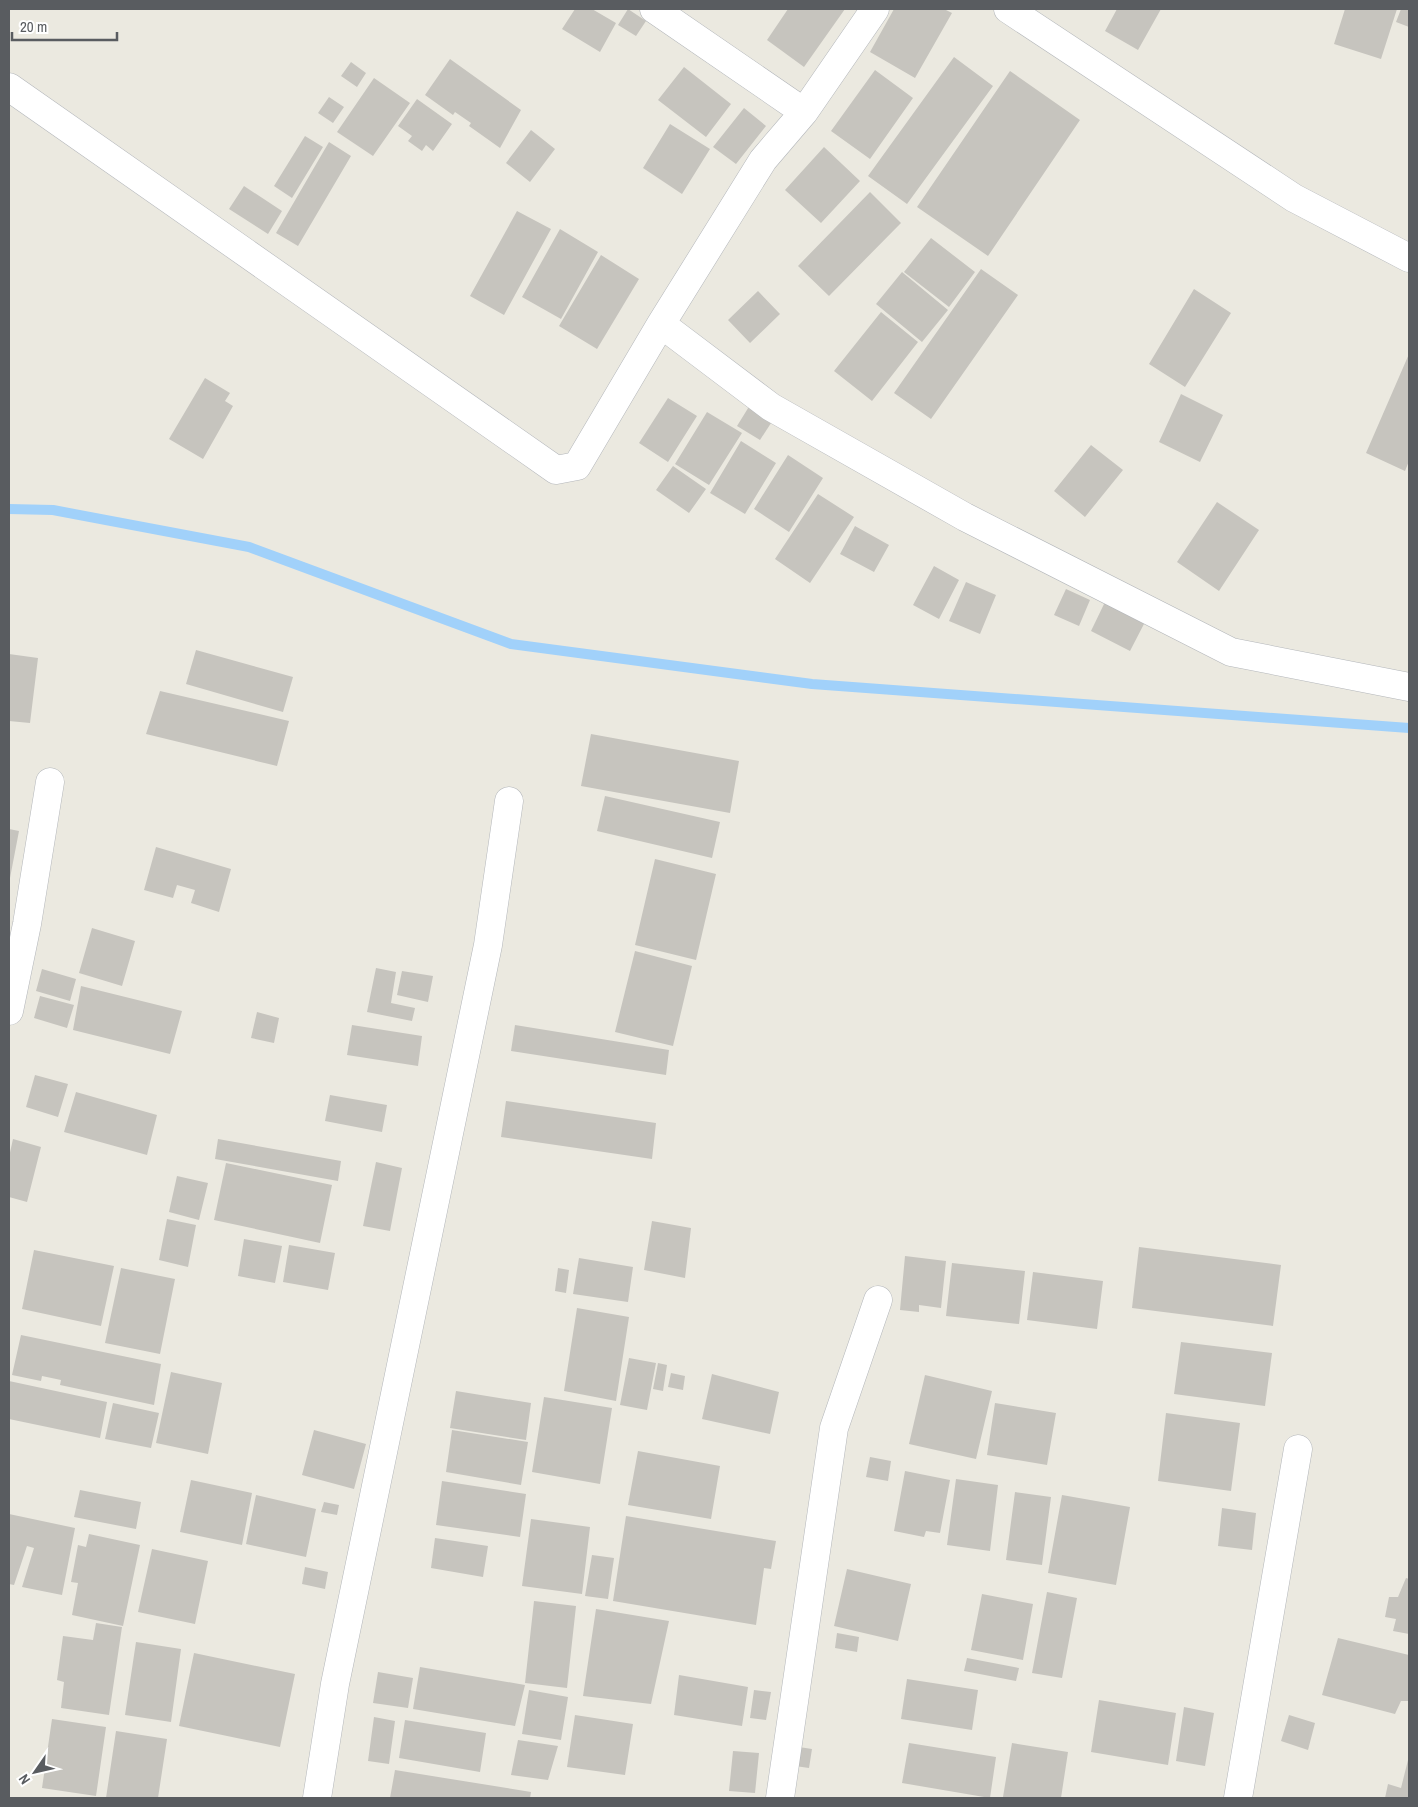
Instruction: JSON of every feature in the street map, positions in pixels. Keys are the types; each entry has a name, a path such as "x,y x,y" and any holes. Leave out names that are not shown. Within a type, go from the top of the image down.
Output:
{"street":[{"path":"654,9 804,112"},
{"path":"9,87 556,470 577,466 662,324 764,160 804,112 875,9"},
{"path":"1008,9 1294,198 1409,258"},
{"path":"662,324 771,407 965,518 1232,652 1409,687"},
{"path":"9,1010 27,924 50,782"},
{"path":"317,1798 335,1684 488,945 510,801"},
{"path":"780,1798 834,1428 878,1300"},
{"path":"1238,1798 1298,1449"}],"building":[{"path":"575,9 592,9 616,23 600,52 562,29"},
{"path":"628,9 646,21 636,36 618,25"},
{"path":"788,9 845,9 804,67 767,40"},
{"path":"894,9 944,9 952,13 915,78 870,52"},
{"path":"1117,9 1161,9 1138,50 1105,31"},
{"path":"1345,9 1397,9 1381,59 1334,44"},
{"path":"1401,9 1409,9 1409,27 1396,22"},
{"path":"954,57 993,86 907,204 868,176"},
{"path":"450,59 521,110 500,148 469,126 471,123 455,112 453,115 425,95"},
{"path":"351,62 366,73 357,87 341,76"},
{"path":"684,67 731,104 706,137 658,100"},
{"path":"875,70 913,98 870,159 831,131"},
{"path":"1010,71 1080,120 988,256 917,207"},
{"path":"374,78 410,103 373,156 337,132"},
{"path":"329,97 344,107 333,123 318,113"},
{"path":"417,99 452,124 433,151 426,145 422,151 408,141 412,136 398,126"},
{"path":"744,108 766,126 736,164 713,147"},
{"path":"670,124 710,149 682,194 643,168"},
{"path":"531,130 555,149 530,182 506,163"},
{"path":"305,136 323,147 292,198 274,186"},
{"path":"329,142 351,156 298,246 276,233"},
{"path":"824,147 860,181 821,223 785,190"},
{"path":"244,186 282,211 268,234 229,209"},
{"path":"870,192 901,223 829,296 798,266"},
{"path":"517,211 551,229 504,315 470,296"},
{"path":"560,229 598,252 561,319 522,297"},
{"path":"931,238 975,272 949,307 904,272"},
{"path":"601,255 639,279 597,349 559,326"},
{"path":"981,269 1018,295 931,419 894,393"},
{"path":"902,272 948,310 922,342 876,304"},
{"path":"1194,289 1231,313 1185,387 1149,364"},
{"path":"758,291 780,314 750,343 728,320"},
{"path":"881,312 918,342 872,401 834,371"},
{"path":"1409,354 1409,461 1405,471 1366,453"},
{"path":"205,378 230,393 225,401 233,406 203,459 169,439"},
{"path":"1181,394 1223,415 1200,462 1159,442"},
{"path":"668,398 697,416 668,462 639,443"},
{"path":"750,405 773,420 760,440 737,426"},
{"path":"707,412 742,433 709,485 675,464"},
{"path":"741,441 776,463 745,514 710,493"},
{"path":"1091,445 1123,470 1085,517 1054,491"},
{"path":"788,455 823,478 789,532 754,509"},
{"path":"673,466 706,489 689,513 656,490"},
{"path":"818,494 854,517 810,583 775,559"},
{"path":"1217,502 1259,530 1219,591 1177,562"},
{"path":"855,526 889,545 874,572 840,554"},
{"path":"934,566 959,580 939,619 913,605"},
{"path":"966,582 996,595 980,634 949,621"},
{"path":"1066,589 1090,600 1079,626 1054,615"},
{"path":"1105,602 1145,622 1130,651 1091,631"},
{"path":"196,650 293,677 283,712 186,684"},
{"path":"9,654 38,658 30,723 9,721"},
{"path":"160,691 289,721 277,766 146,734"},
{"path":"591,734 739,761 730,813 581,786"},
{"path":"605,796 720,822 712,858 597,831"},
{"path":"9,829 19,831 10,878 9,878"},
{"path":"156,847 231,869 219,912 191,903 195,890 177,885 173,898 144,890"},
{"path":"655,859 716,874 696,960 635,945"},
{"path":"92,928 135,941 122,986 79,973"},
{"path":"635,951 692,966 673,1046 615,1032"},
{"path":"376,968 396,972 391,1003 415,1008 412,1021 367,1012"},
{"path":"42,969 76,979 70,1001 36,991"},
{"path":"402,971 433,976 428,1002 397,995"},
{"path":"81,986 182,1011 170,1054 73,1030"},
{"path":"40,996 74,1005 67,1028 34,1018"},
{"path":"257,1012 279,1018 274,1043 251,1038"},
{"path":"352,1025 422,1036 418,1066 347,1055"},
{"path":"515,1025 669,1050 666,1075 511,1051"},
{"path":"35,1075 68,1084 58,1117 26,1107"},
{"path":"76,1092 157,1115 147,1155 64,1132"},
{"path":"330,1095 387,1105 382,1132 325,1121"},
{"path":"506,1101 656,1123 652,1159 501,1137"},
{"path":"13,1139 41,1147 27,1202 9,1197 9,1157"},
{"path":"218,1139 341,1161 338,1181 215,1159"},
{"path":"376,1162 402,1168 390,1231 363,1226"},
{"path":"226,1163 332,1185 320,1243 214,1220"},
{"path":"177,1176 208,1183 199,1220 169,1212"},
{"path":"167,1219 196,1225 188,1267 159,1260"},
{"path":"652,1221 691,1228 685,1278 644,1270"},
{"path":"244,1239 282,1246 275,1283 238,1276"},
{"path":"289,1245 335,1253 328,1290 283,1282"},
{"path":"1139,1247 1281,1265 1273,1326 1132,1308"},
{"path":"34,1250 114,1266 101,1326 22,1309"},
{"path":"905,1256 946,1261 941,1308 919,1305 919,1312 900,1310"},
{"path":"579,1258 633,1267 628,1302 573,1294"},
{"path":"952,1263 1025,1271 1019,1324 946,1316"},
{"path":"121,1268 175,1279 160,1354 105,1343"},
{"path":"558,1268 569,1270 566,1293 555,1291"},
{"path":"1033,1272 1103,1281 1097,1329 1027,1320"},
{"path":"577,1308 629,1317 616,1401 564,1391"},
{"path":"21,1335 161,1364 154,1405 60,1385 61,1380 42,1376 41,1381 12,1375"},
{"path":"1181,1342 1272,1353 1265,1406 1174,1394"},
{"path":"629,1358 656,1363 647,1410 620,1405"},
{"path":"658,1363 667,1365 663,1391 653,1389"},
{"path":"171,1372 222,1383 208,1454 156,1443"},
{"path":"671,1373 685,1376 683,1390 668,1387"},
{"path":"712,1374 779,1392 770,1434 702,1419"},
{"path":"925,1375 992,1391 976,1459 909,1444"},
{"path":"9,1381 107,1402 100,1438 9,1419"},
{"path":"456,1391 531,1403 526,1440 450,1428"},
{"path":"544,1397 612,1408 600,1484 532,1472"},
{"path":"113,1403 159,1413 151,1448 105,1439"},
{"path":"995,1403 1056,1413 1047,1465 987,1455"},
{"path":"1166,1413 1240,1423 1231,1491 1158,1481"},
{"path":"314,1430 366,1444 354,1489 302,1475"},
{"path":"452,1430 528,1442 521,1485 446,1472"},
{"path":"638,1451 720,1466 711,1519 628,1505"},
{"path":"870,1457 891,1461 888,1481 866,1477"},
{"path":"905,1471 950,1480 940,1533 926,1531 924,1537 894,1531"},
{"path":"956,1479 998,1485 990,1551 947,1545"},
{"path":"191,1480 252,1493 242,1545 180,1532"},
{"path":"442,1481 526,1494 520,1537 436,1525"},
{"path":"80,1490 141,1502 136,1529 74,1517"},
{"path":"1015,1492 1051,1497 1042,1565 1006,1560"},
{"path":"256,1495 316,1509 306,1557 246,1544"},
{"path":"1062,1495 1130,1507 1116,1585 1048,1573"},
{"path":"324,1502 339,1505 337,1515 321,1512"},
{"path":"1222,1508 1256,1513 1252,1550 1218,1546"},
{"path":"9,1514 75,1528 62,1595 22,1587 34,1548 27,1546 14,1585 9,1584"},
{"path":"626,1516 776,1541 771,1569 764,1568 756,1625 613,1601"},
{"path":"531,1519 590,1527 582,1594 522,1586"},
{"path":"89,1534 140,1545 123,1626 72,1615 78,1583 71,1582 78,1545 86,1547"},
{"path":"435,1538 488,1546 483,1577 431,1568"},
{"path":"152,1549 208,1561 195,1624 138,1612"},
{"path":"592,1555 614,1558 608,1599 585,1596"},
{"path":"305,1567 328,1572 325,1589 302,1584"},
{"path":"847,1569 911,1584 898,1641 834,1626"},
{"path":"1406,1578 1409,1579 1409,1634 1393,1631 1396,1619 1385,1617 1389,1597 1398,1597"},
{"path":"1047,1592 1077,1598 1062,1678 1032,1673"},
{"path":"982,1594 1033,1604 1023,1660 971,1650"},
{"path":"534,1601 576,1606 567,1688 525,1683"},
{"path":"596,1609 669,1621 651,1704 583,1696"},
{"path":"96,1623 122,1627 109,1715 61,1708 64,1682 57,1680 63,1636 93,1640"},
{"path":"837,1633 859,1637 857,1652 835,1648"},
{"path":"1338,1638 1409,1655 1409,1701 1401,1701 1395,1714 1322,1695"},
{"path":"136,1642 181,1649 171,1722 125,1715"},
{"path":"194,1653 295,1674 280,1747 179,1726"},
{"path":"967,1658 1019,1668 1016,1681 964,1671"},
{"path":"420,1667 525,1685 515,1726 413,1709"},
{"path":"378,1672 413,1678 408,1708 373,1703"},
{"path":"679,1675 748,1687 742,1726 674,1715"},
{"path":"907,1679 978,1690 972,1730 901,1719"},
{"path":"529,1690 568,1697 561,1740 522,1734"},
{"path":"754,1690 771,1692 766,1720 750,1718"},
{"path":"1099,1700 1176,1713 1168,1765 1091,1752"},
{"path":"1184,1707 1214,1713 1205,1766 1176,1761"},
{"path":"575,1715 633,1724 625,1775 567,1767"},
{"path":"1289,1715 1315,1723 1308,1750 1281,1741"},
{"path":"374,1717 395,1721 389,1764 368,1761"},
{"path":"52,1719 106,1727 96,1796 42,1788"},
{"path":"405,1720 486,1733 480,1772 399,1758"},
{"path":"116,1731 167,1739 158,1798 106,1798"},
{"path":"518,1740 558,1746 548,1780 511,1775"},
{"path":"909,1743 996,1757 990,1798 902,1783"},
{"path":"1012,1743 1068,1752 1061,1798 1003,1797"},
{"path":"799,1747 812,1749 809,1768 795,1766"},
{"path":"733,1751 759,1753 755,1793 729,1791"},
{"path":"1409,1756 1409,1798 1385,1798 1388,1784 1401,1788"},
{"path":"395,1770 531,1792 530,1798 390,1798"}],"waterway":[{"path":"9,509 53,510 249,547 511,644 812,684 1409,728"}]}
